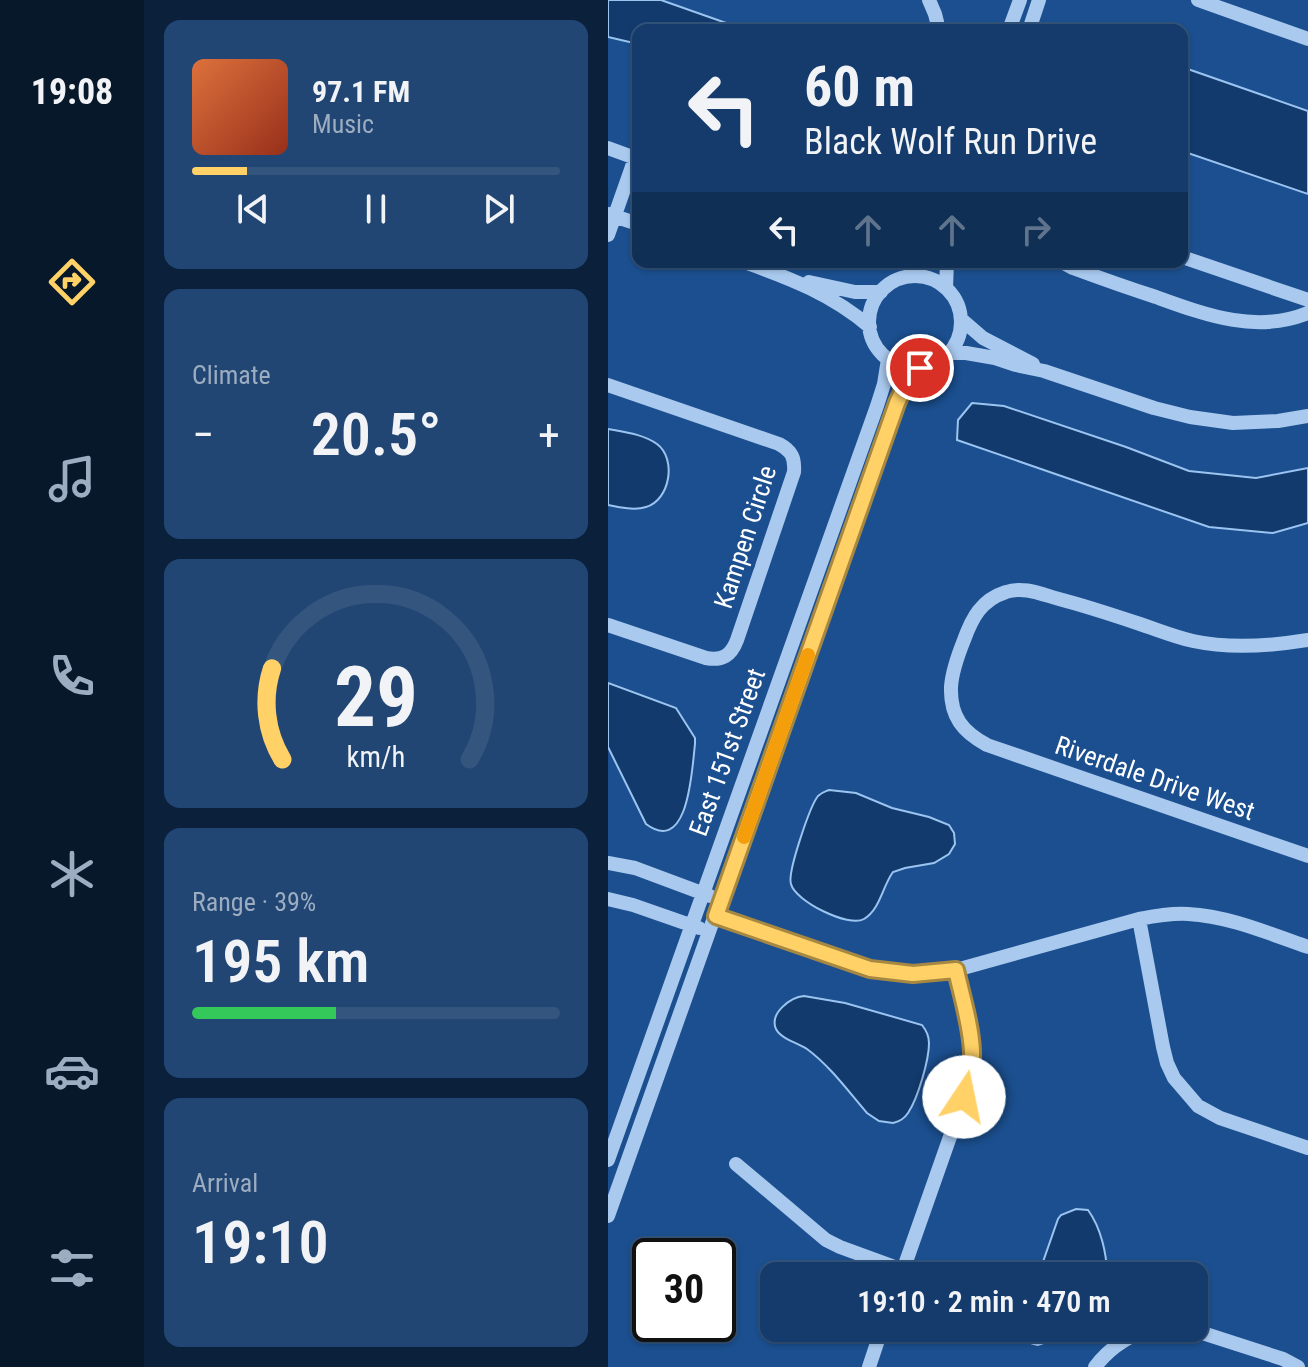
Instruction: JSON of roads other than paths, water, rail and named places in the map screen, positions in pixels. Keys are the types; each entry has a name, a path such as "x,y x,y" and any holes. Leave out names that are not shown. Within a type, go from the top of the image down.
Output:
{"street":[{"path":"929,0 938,24"},
{"path":"1011,24 1020,0"},
{"path":"1031,24 1039,0"},
{"path":"1198,0 1308,39"},
{"path":"609,152 632,157"},
{"path":"608,235 611,214 632,169"},
{"path":"611,214 632,222"},
{"path":"1188,259 1308,300"},
{"path":"761,268 815,290 848,309 870,327"},
{"path":"908,277 918,268"},
{"path":"946,288 947,268"},
{"path":"1073,268 1232,321 1268,323 1308,313"},
{"path":"908,277 928,278 946,288 956,302 961,319 959,337 950,353 920,368 897,365 888,359 872,339 870,327 872,308 881,292 908,277"},
{"path":"789,278 855,292 881,292"},
{"path":"961,319 983,338 1044,371"},
{"path":"950,353 995,358 1044,371 1190,417 1233,423 1308,416"},
{"name":"East 151st Street","path":"608,1160 877,406 888,359"},
{"name":"East 151st Street","path":"608,1216 897,403 920,368"},
{"name":"Kampen Circle","path":"608,385 779,444 791,452 795,465 733,651 718,659 706,658 608,625"},
{"name":"Riverdale Drive West","path":"1308,640 1249,645 1203,643 1036,592 1023,589 1007,591 979,608 971,620 957,657 951,687 960,726 987,745 1308,856"},
{"path":"608,863 635,868 722,900"},
{"path":"608,899 710,932"},
{"path":"716,916 870,969 913,974 956,970 1165,914 1190,914 1231,921 1308,947"},
{"path":"1139,919 1163,1047 1174,1078 1198,1106 1220,1118 1308,1148"},
{"path":"906,1262 970,1073 971,1042 956,970"},
{"path":"736,1164 826,1240 876,1262"},
{"path":"1208,1335 1283,1359 1298,1367"},
{"path":"869,1367 877,1342"},
{"path":"1095,1367 1122,1342"}],"water":[{"path":"608,0 661,0 729,24 632,24 632,43 608,37"},
{"path":"1188,69 1308,111 1308,194 1188,153"},
{"path":"972,403 1004,406 1189,471 1256,478 1308,468 1308,523 1273,533 1209,527 957,440 958,420"},
{"path":"608,429 646,438 663,451 669,469 668,478 661,496 654,503 637,509 608,505"},
{"path":"608,683 676,708 695,738 686,805 680,819 671,828 660,831 646,824 608,747"},
{"path":"829,790 856,793 892,808 949,825 955,844 949,854 934,863 893,872 878,904 864,919 847,920 823,911 795,891 791,877 810,812 818,796"},
{"path":"804,996 845,1003 922,1025 929,1043 927,1059 916,1098 903,1118 893,1123 879,1121 867,1113 815,1056 778,1032 775,1023 778,1012 793,999"},
{"path":"1076,1209 1088,1210 1100,1233 1105,1262 1043,1262 1061,1215"}]}
